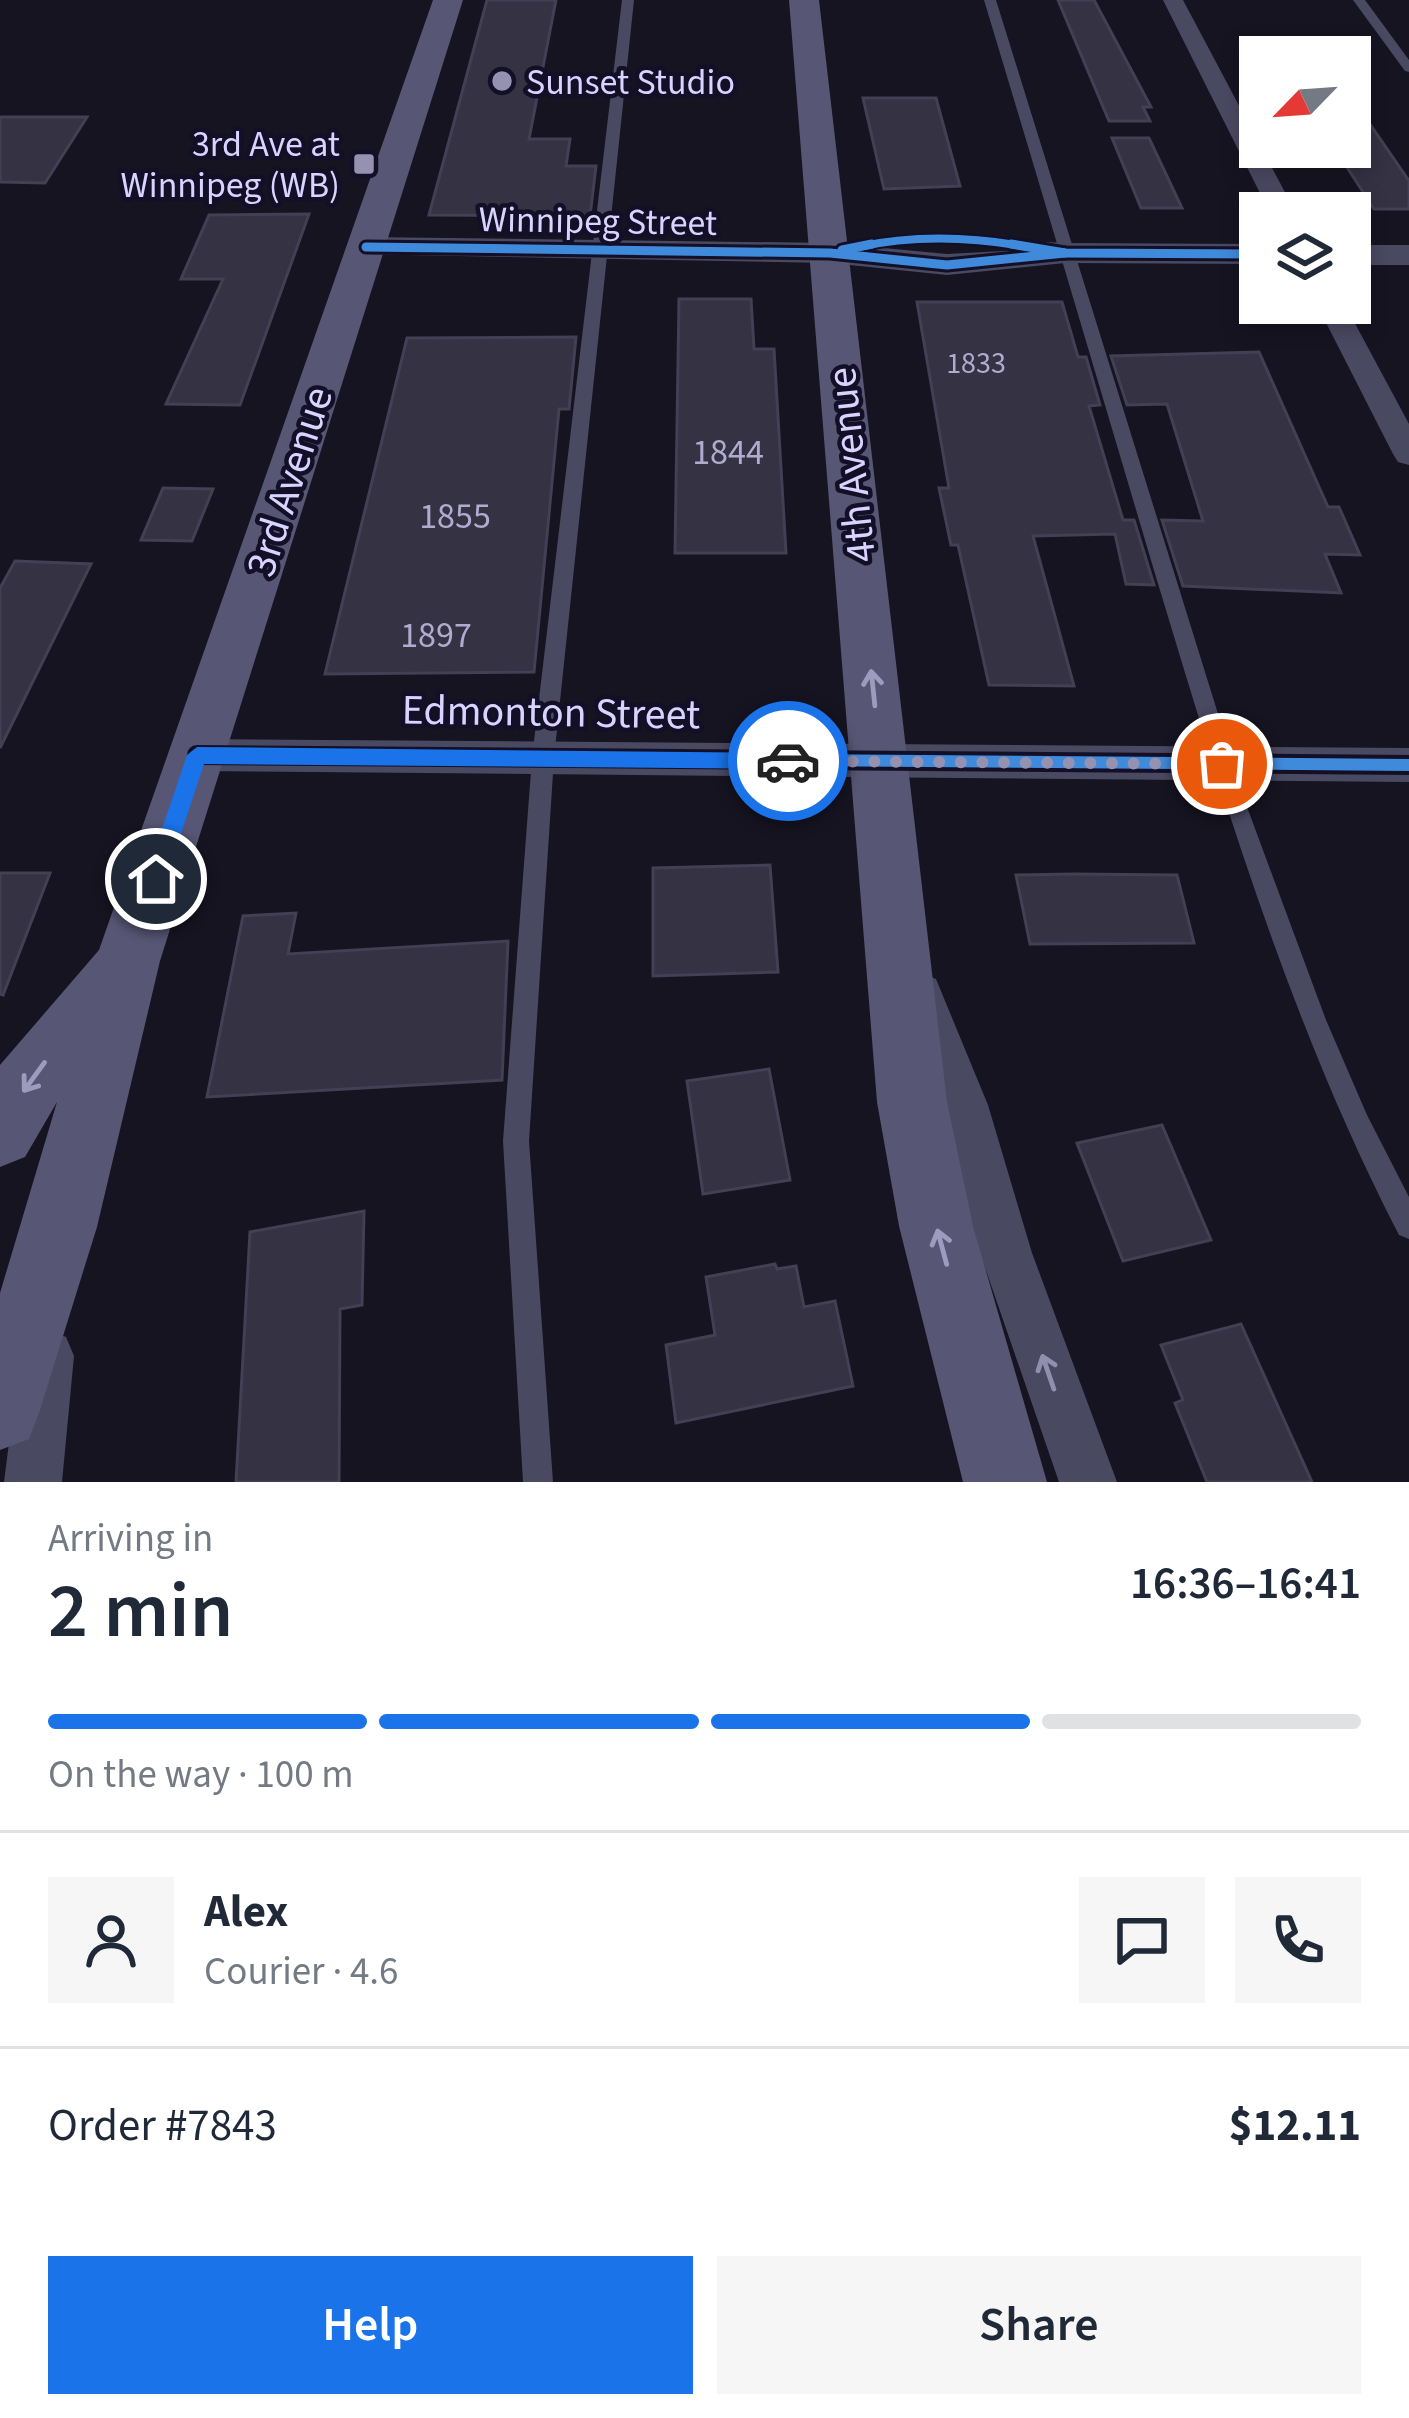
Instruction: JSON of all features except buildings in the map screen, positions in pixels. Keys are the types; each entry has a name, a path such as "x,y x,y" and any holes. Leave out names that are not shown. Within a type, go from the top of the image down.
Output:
{"main road":[{"name":"3rd Avenue","path":"0,1410 60,1227 128,961 448,0"},
{"name":"4th Avenue","path":"803,0 912,1102 932,1205 1005,1482"},
{"path":"0,1132 28,1082 128,961"}],"street":[{"path":"1173,0 1272,192"},
{"name":"Winnipeg Street","path":"366,247 830,253 893,266 996,266 1065,253 1239,254"},
{"path":"1371,255 1409,255"},
{"path":"1341,324 1409,454"},
{"name":"Edmonton Street","path":"197,755 1409,765"},
{"name":"4th Avenue","path":"896,930 964,1105 1006,1253 1088,1482"},
{"path":"33,1482 60,1227"}],"lane":[{"path":"538,1482 516,1141 543,758 628,0"},
{"path":"990,0 1222,764 1277,926 1368,1150 1409,1225"},
{"path":"1359,0 1409,68"}],"cycle path":[{"path":"842,250 889,240 990,240 1065,253 1239,254"},
{"path":"366,247 830,253 947,265 1065,253"},
{"path":"197,755 1409,765"}],"way so far":[{"path":"788,761 1222,764"}],"place":[{"name":"Sunset Studio","path":"502,81"},
{"name":"3rd Ave at Winnipeg (WB)","path":"364,164"}],"route":[{"path":"156,879 197,755 788,761"}]}
